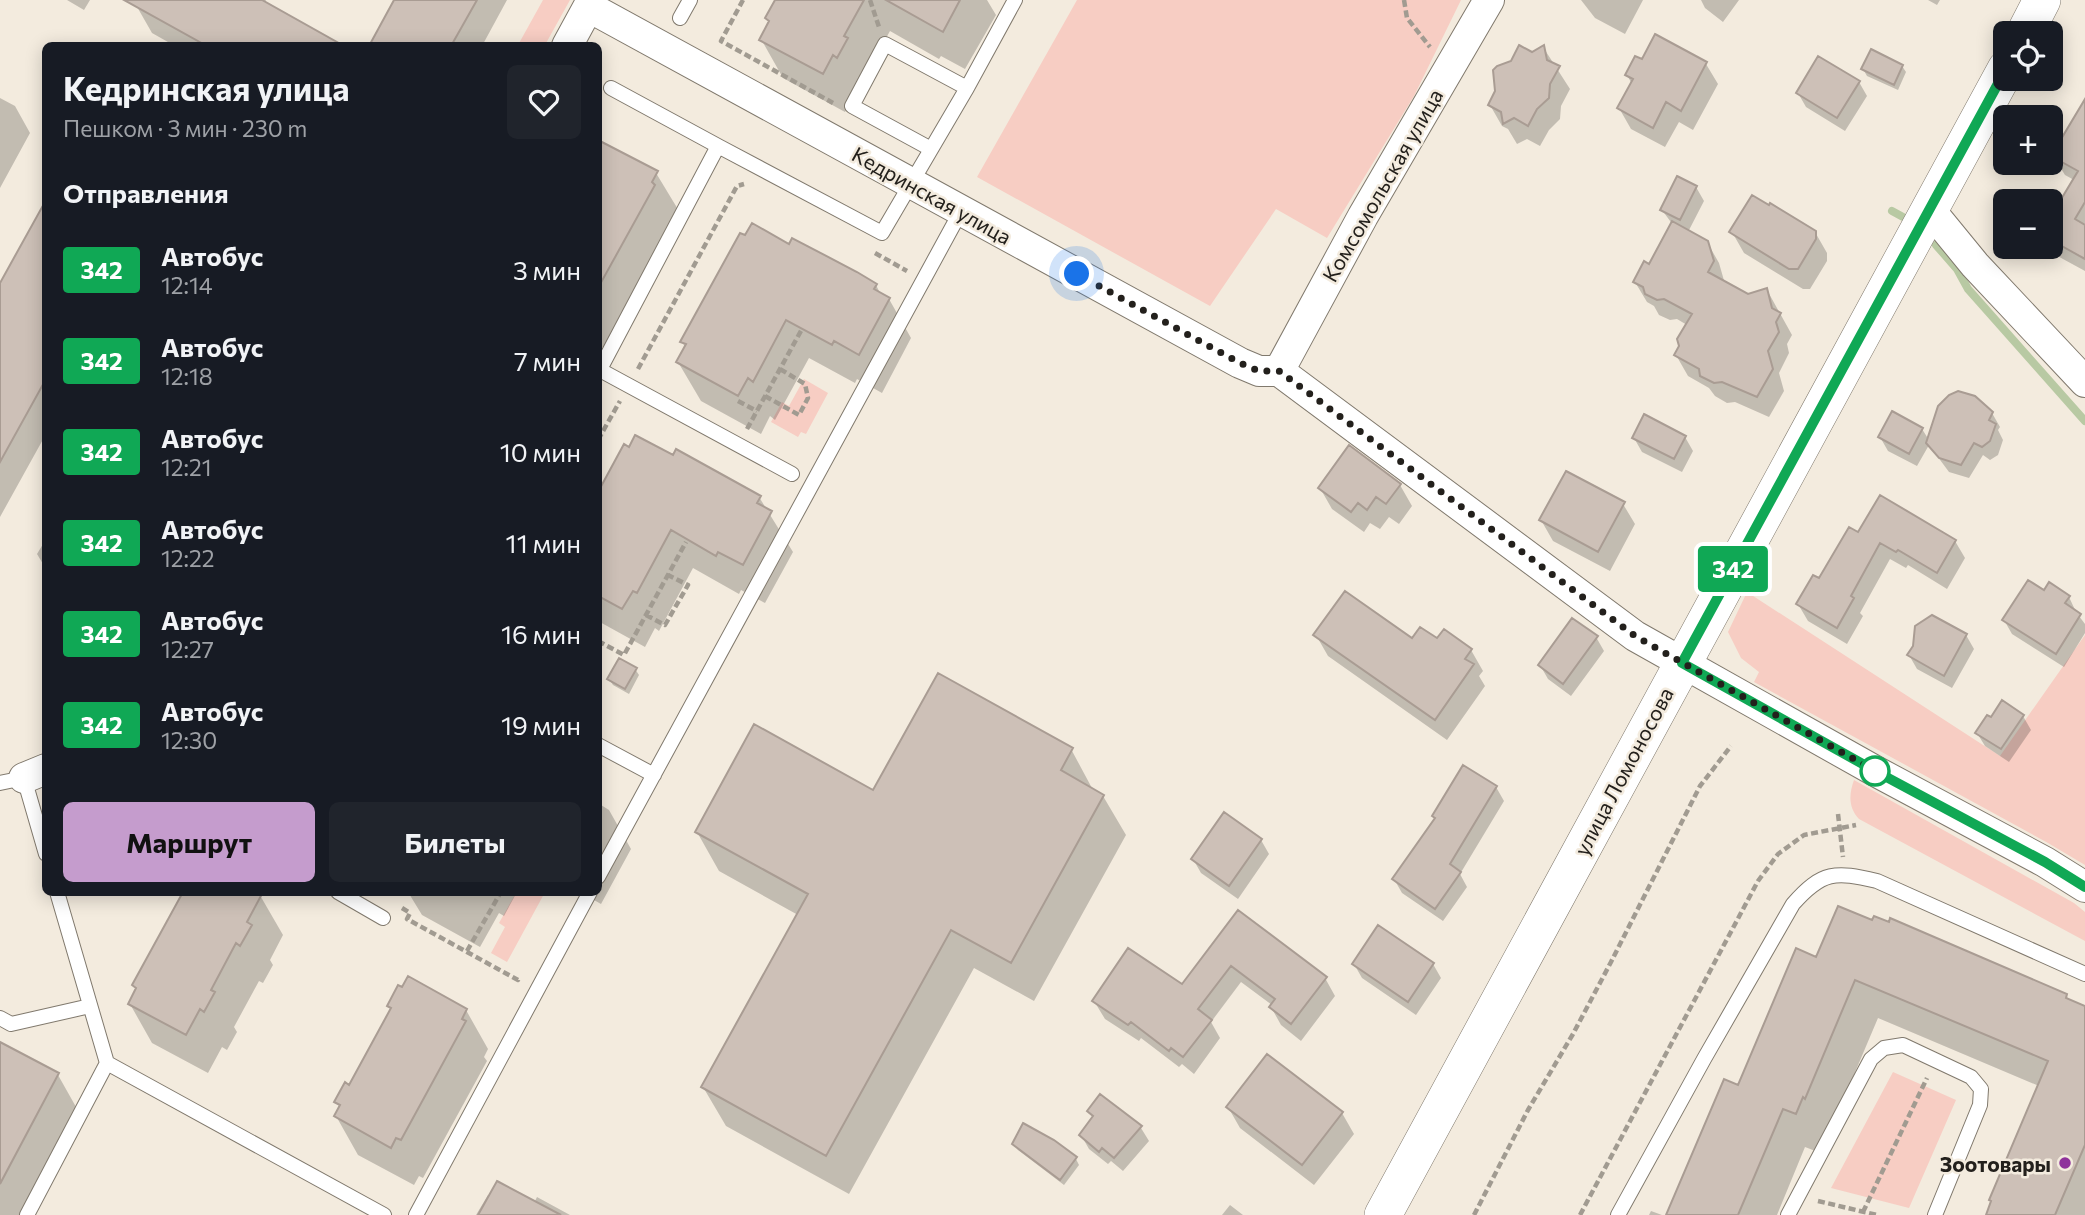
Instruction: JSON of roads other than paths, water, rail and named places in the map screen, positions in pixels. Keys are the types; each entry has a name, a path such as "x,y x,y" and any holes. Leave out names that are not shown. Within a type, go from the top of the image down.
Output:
{"street":[{"name":"Комсомольская улица","path":"1279,371 1363,216 1489,0"},
{"path":"2031,21 2042,0"},
{"path":"570,42 591,3"},
{"name":"Кедринская улица","path":"591,3 961,211 1240,363 1259,371 1279,371"},
{"name":"улица Ломоносова","path":"1383,1215 1994,91"},
{"path":"1930,210 1975,265 2085,382"},
{"path":"1279,371 1635,636 1877,772 2045,862 2085,887"}],"lane":[{"path":"680,18 690,0"},
{"path":"611,88 882,233 896,206 913,184 1015,0"},
{"path":"931,149 852,106 885,44 967,89"},
{"path":"602,365 718,146"},
{"path":"602,870 961,211"},
{"path":"602,372 792,474"},
{"path":"602,747 654,775"},
{"path":"23,777 42,841"},
{"path":"1618,1215 1703,1059 1793,904 1809,886 1830,875 1877,881 2085,974"},
{"path":"27,1215 107,1063 58,896"},
{"path":"345,896 383,918"},
{"path":"416,1215 588,896"},
{"path":"0,1018 11,1024 90,1006"},
{"path":"1788,1215 1871,1059 1884,1048 1903,1045 1971,1077 1981,1089 1980,1105 1935,1215"},
{"path":"107,1063 384,1215"}],"waterway":[{"path":"1892,211 1903,217"},
{"path":"1936,245 1957,269 1968,289 2085,421"}],"place":[{"name":"Зоотовары","path":"2065,1163"}]}
